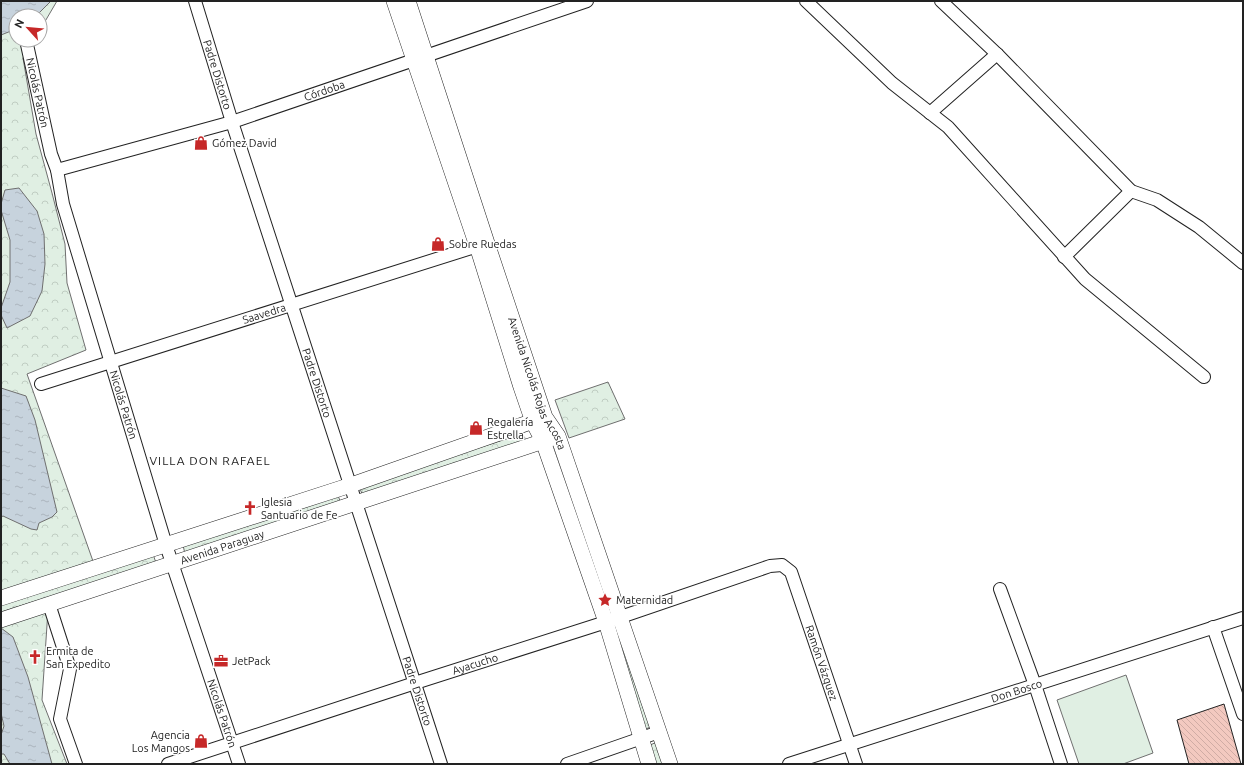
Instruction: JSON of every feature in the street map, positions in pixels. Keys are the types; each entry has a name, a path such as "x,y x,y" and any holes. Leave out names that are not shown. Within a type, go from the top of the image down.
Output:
{"main road":[{"name":"Avenida Nicolás Rojas Acosta","path":"394,1 420,58 539,419 543,441 659,732 670,764"},
{"name":"Avenida Nicolás Rojas Acosta","path":"408,1 420,58"},
{"name":"Avenida Nicolás Rojas Acosta","path":"539,419 558,436 613,619 641,738 650,764"},
{"name":"Avenida Paraguay","path":"1,598 350,485 539,419"},
{"name":"Avenida Paraguay","path":"1,619 558,436"}],"street":[{"name":"Padre Distorto","path":"194,1 441,764"},
{"name":"Córdoba","path":"57,170 232,122 588,1"},
{"path":"806,1 892,83 948,127 1085,279 1204,377"},
{"path":"941,1 997,54 1131,191 1157,200 1199,227 1243,263"},
{"name":"Nicolás Patrón","path":"28,48 50,154 57,170 63,204 166,545 239,764"},
{"path":"930,113 997,54"},
{"path":"1064,257 1131,191"},
{"name":"Saavedra","path":"41,384 482,244"},
{"name":"Ayacucho","path":"168,764 613,619 770,566 782,565"},
{"name":"Ramón Vázquez","path":"782,565 791,572 856,764"},
{"path":"1000,589 1035,685 1061,764"},
{"path":"49,604 70,669 60,719 76,764"},
{"name":"Don Bosco","path":"789,764 1243,618"},
{"path":"1213,627 1243,714"},
{"path":"567,764 659,732"}],"green space":[{"path":"1,1 57,1 48,16 48,8 8,8 8,48 29,48 23,58 36,134 65,244 67,283 86,350 27,374 94,564 1,594"},
{"path":"608,382 625,419 569,438 555,400"},
{"path":"522,434 525,438 524,441 362,494 359,486"},
{"path":"338,495 341,504 185,554 183,545"},
{"path":"153,554 156,563 1,612 1,603"},
{"path":"48,610 42,700 67,764 1,764 1,626"},
{"path":"618,625 650,727 642,731 611,627"},
{"path":"1126,675 1153,753 1123,764 1079,764 1057,700"},
{"path":"657,742 664,764 656,764 650,745"}],"water":[{"path":"1,1 51,1 44,8 8,8 8,32 1,35"},
{"path":"19,188 37,211 44,234 45,264 42,291 30,316 7,328 1,315 1,308 10,282 10,240 1,210 1,204 5,190"},
{"path":"1,388 26,396 35,420 57,512 52,517 39,523 37,530 31,529 3,516 1,517"},
{"path":"1,628 13,637 28,677 52,764 10,764 4,754 1,754 1,735 4,726 1,713"}],"building":[{"path":"1224,704 1241,764 1189,764 1177,720"}],"place":[{"name":"Gómez David","path":"201,143"},
{"name":"Sobre Ruedas","path":"438,244"},
{"name":"Regalería Estrella","path":"476,428"},
{"name":"Iglesia Santuario de Fe","path":"250,508"},
{"name":"Maternidad","path":"605,600"},
{"name":"Ermita de San Expedito","path":"35,657"},
{"name":"JetPack","path":"221,661"},
{"name":"Agencia Los Mangos","path":"201,741"}],"district":[{"name":"VILLA DON RAFAEL","path":"210,460"}]}
